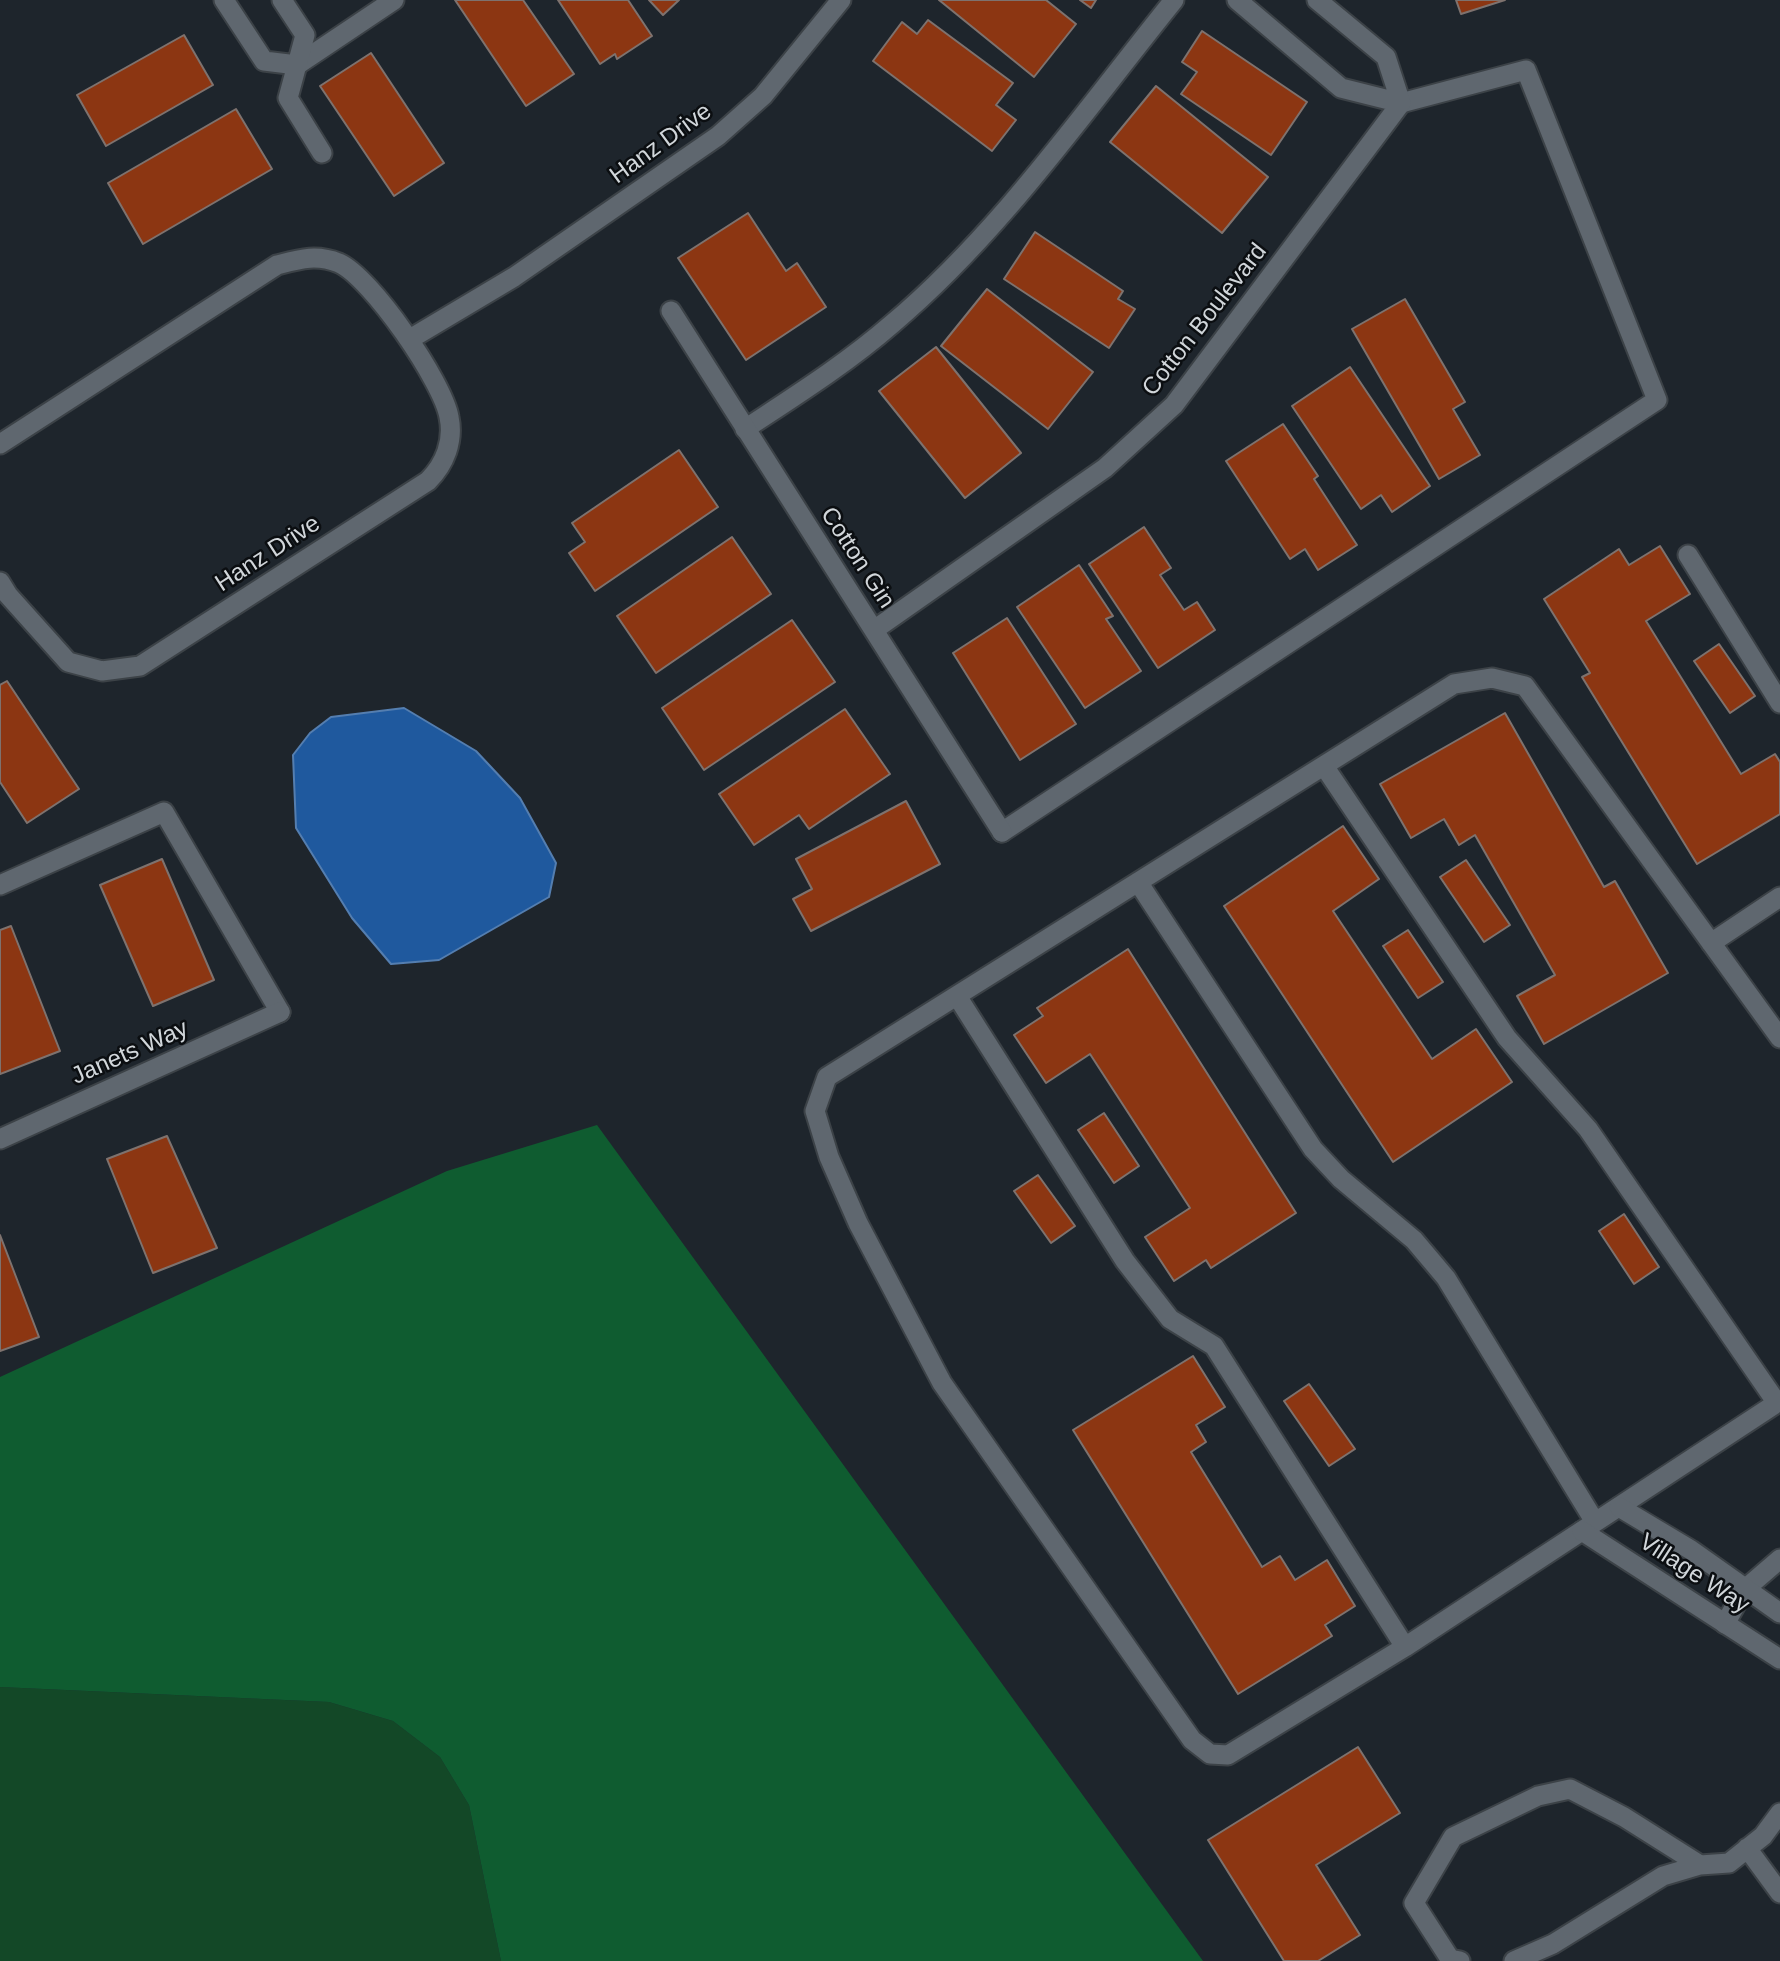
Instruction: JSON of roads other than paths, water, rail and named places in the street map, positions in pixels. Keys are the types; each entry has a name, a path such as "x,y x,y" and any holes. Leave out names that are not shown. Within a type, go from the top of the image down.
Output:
{"street":[{"path":"224,0 264,61 297,65 394,0"},
{"path":"282,0 305,35 288,99 322,153"},
{"name":"Hanz Drive","path":"410,339 514,277 718,136 762,96 841,0"},
{"path":"745,429 820,380 892,324 963,256 1174,0"},
{"path":"1237,0 1341,88 1401,103"},
{"path":"1317,0 1386,57 1401,103"},
{"name":"Cotton Gin","path":"671,311 1002,832 1657,400 1526,70 1401,103"},
{"name":"Cotton Boulevard","path":"874,630 1105,468 1174,405 1401,103"},
{"name":"Hanz Drive","path":"0,444 276,265 314,256 354,271 410,339 443,399 450,418 448,450 441,468 428,481 140,666 102,671 68,662 3,592"},
{"path":"1688,555 1780,703"},
{"path":"1324,766 1507,1038 1588,1129 1779,1402 1405,1647 1228,1755 1210,1754 1192,1740 942,1383 858,1223 829,1157 815,1111 827,1077 1454,684 1492,678 1525,686 1780,1038"},
{"name":"Janets Way","path":"0,885 164,812 280,1012 0,1139"},
{"path":"1138,882 1312,1149 1341,1179 1414,1240 1446,1278 1588,1527"},
{"path":"1711,943 1780,897"},
{"path":"957,996 1125,1261 1170,1319 1214,1346 1405,1647"},
{"name":"Village Way","path":"1619,1507 1691,1550 1780,1613"},
{"name":"Village Way","path":"1588,1527 1725,1624 1780,1659"},
{"path":"1725,1624 1744,1590 1780,1559"},
{"path":"1460,1961 1450,1959 1414,1903 1453,1837 1538,1796 1570,1789 1624,1817 1700,1865"},
{"path":"1514,1961 1553,1944 1663,1876 1700,1865 1728,1863 1763,1836 1780,1813"},
{"path":"1747,1848 1780,1893"}],"water":[{"path":"404,708 476,751 520,798 556,863 549,897 439,960 391,964 352,918 296,828 293,755 310,733 331,717"}]}
